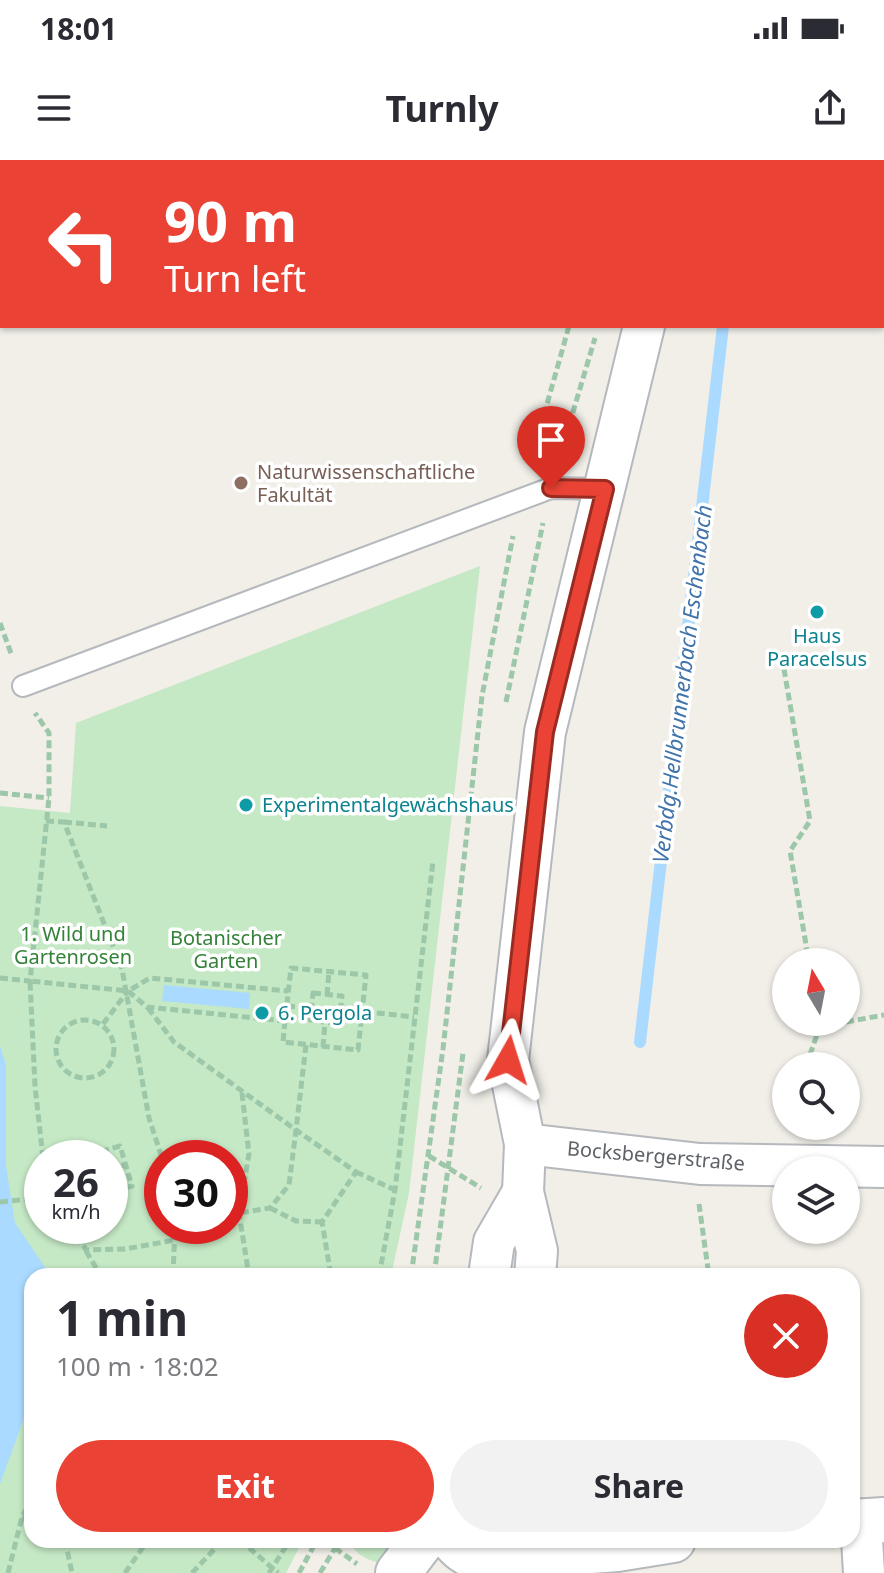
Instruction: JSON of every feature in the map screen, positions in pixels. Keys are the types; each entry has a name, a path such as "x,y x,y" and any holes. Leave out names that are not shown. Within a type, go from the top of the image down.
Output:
{"street":[{"path":"536,1268 537,1251 523,1192 525,1144 508,1060 545,732 644,328"},
{"name":"Bocksbergerstraße","path":"525,1144 700,1164 884,1167"},
{"path":"490,1268 494,1242 523,1192"},
{"path":"864,1573 866,1521"},
{"path":"398,1573 417,1548"},
{"path":"461,1548 467,1554 507,1558 623,1548"}],"lane":[{"path":"23,686 551,488 605,489"}],"path":[{"path":"412,1268 443,1049 482,696 519,501 568,328"},
{"path":"784,669 810,821 790,851 807,948"},
{"path":"31,707 49,733 49,798 30,981 41,1140"},
{"path":"0,793 49,798"},
{"path":"46,821 107,826"},
{"path":"64,822 128,991 149,1118 156,1140"},
{"path":"380,1268 395,1190 433,861"},
{"path":"291,968 366,975 358,1050 283,1042 288,991 291,968"},
{"path":"327,995 329,972"},
{"path":"0,978 128,991 147,1007 174,1042 356,1172 395,1190"},
{"path":"103,1024 128,991 150,978 288,991"},
{"path":"313,993 342,996 339,1024 310,1020 312,1008 313,993"},
{"path":"287,1006 312,1008"},
{"path":"147,1007 285,1021"},
{"path":"341,1009 414,1017"},
{"path":"860,1019 884,1015"},
{"path":"87,1018 103,1024 113,1038 114,1055 107,1070 92,1078 75,1077 61,1067 55,1051 58,1035 70,1023 87,1018"},
{"path":"323,1047 325,1022"},
{"path":"270,1208 289,1185 306,1045"},
{"path":"242,1092 247,1140"},
{"path":"700,1164 697,1194 708,1268"},
{"path":"330,1268 322,1222 356,1172"},
{"path":"0,1202 24,1200"},
{"path":"248,1212 270,1208 296,1221 322,1222"},
{"path":"82,1244 96,1268"},
{"path":"86,1250 125,1249 153,1244"},
{"path":"173,1268 175,1244"},
{"path":"244,1244 248,1268"},
{"path":"8,1573 24,1513"},
{"path":"67,1548 72,1573"},
{"path":"125,1573 142,1548"},
{"path":"192,1573 215,1548"},
{"path":"249,1548 273,1571 286,1548"},
{"path":"299,1573 313,1548"},
{"path":"320,1573 335,1548 369,1573"}],"green space":[{"name":"Botanischer Garten","path":"480,566 409,1193 393,1268 24,1268 24,1548 299,1548 286,1573 0,1573 0,806 70,813 76,723"},
{"path":"354,1548 396,1548 384,1564"}],"water":[{"path":"164,985 250,993 249,1009 162,1001"},
{"path":"0,1046 6,1065 6,1166 15,1223 24,1236 24,1244 29,1244 46,1268 24,1268 24,1418 0,1484"}],"waterway":[{"name":"Verbdg.Hellbrunnerbach Eschenbach","path":"640,1042 723,328"}],"place":[{"name":"Naturwissenschaftliche Fakultät","path":"241,483"},
{"name":"Haus Paracelsus","path":"817,612"},
{"name":"Experimentalgewächshaus","path":"246,805"},
{"name":"6. Pergola","path":"262,1013"}],"route":[{"path":"508,1060 545,732 605,489 551,488"}],"park label":[{"name":"1. Wild und Gartenrosen","path":"73,946"}]}
